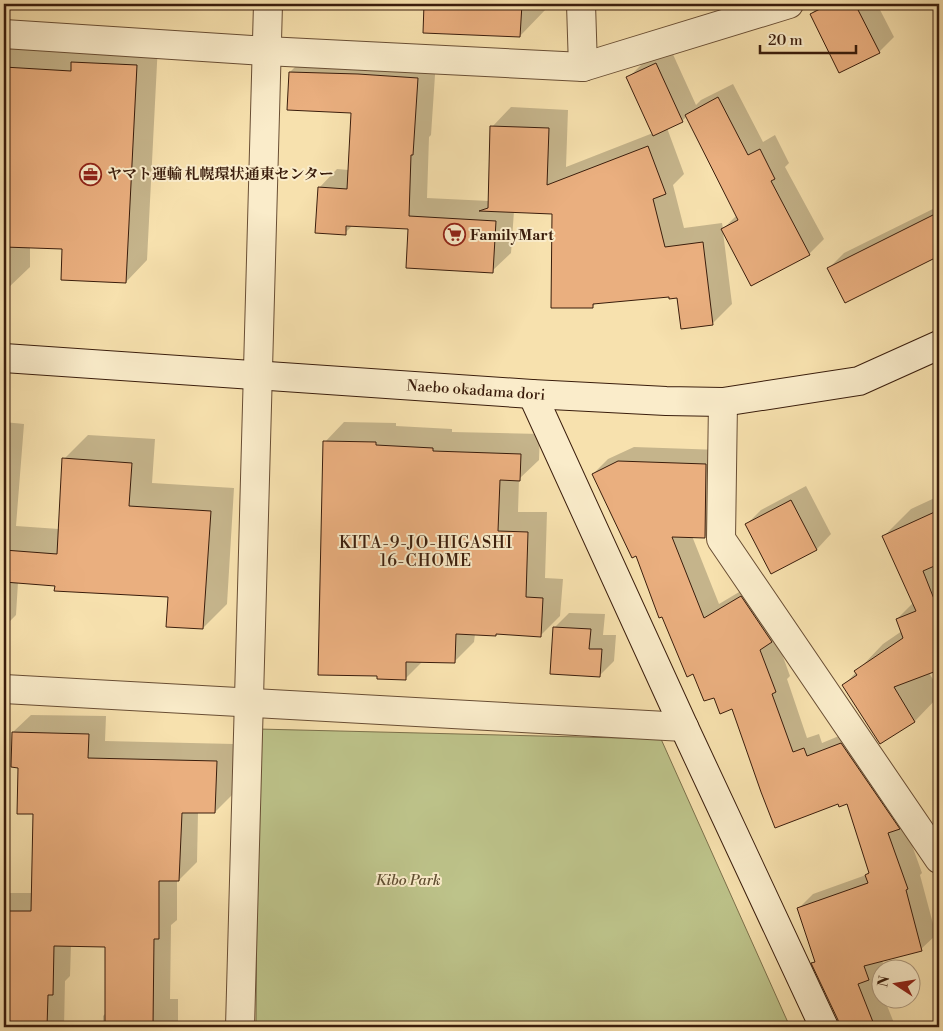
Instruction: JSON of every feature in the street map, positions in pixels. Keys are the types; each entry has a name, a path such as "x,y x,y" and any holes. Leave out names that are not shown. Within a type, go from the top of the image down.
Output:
{"street":[{"path":"240,1027 268,4"},
{"path":"581,4 584,67"},
{"path":"4,34 266,52 584,67 789,4"},
{"name":"Naebo okadama dori","path":"4,358 532,394 723,402 859,381 939,346"},
{"path":"532,394 824,1027"},
{"path":"723,402 721,539 939,859"},
{"path":"4,689 684,727"}],"green space":[{"name":"Kibo Park","path":"258,729 661,739 790,1027 256,1027"}],"building":[{"path":"424,4 522,4 520,37 423,33"},
{"path":"830,4 855,4 880,53 839,73 810,14"},
{"path":"71,62 137,65 126,283 61,280 62,249 4,247 4,67 71,71"},
{"path":"656,63 683,122 653,136 626,77"},
{"path":"289,72 418,78 413,155 411,155 409,216 496,221 493,273 406,268 408,229 346,226 346,235 315,233 318,187 347,189 351,113 287,110"},
{"path":"718,97 748,155 760,149 775,179 771,181 810,255 751,286 721,229 738,220 685,115"},
{"path":"490,126 549,128 547,185 648,146 666,194 653,199 665,247 703,242 713,325 681,329 677,298 669,299 669,297 593,304 593,308 551,308 552,214 479,211 488,208"},
{"path":"939,212 939,256 845,303 827,268"},
{"path":"323,441 376,442 376,445 433,448 433,451 521,454 520,481 500,480 498,531 528,532 526,597 543,598 541,637 456,634 455,663 406,662 406,680 377,679 377,676 318,675"},
{"path":"62,458 132,463 129,506 211,511 203,629 166,627 168,597 54,591 55,586 4,582 4,550 57,554"},
{"path":"618,461 706,464 705,538 672,537 704,618 741,596 772,642 760,650 776,692 772,694 793,752 804,748 807,756 841,743 900,829 888,833 908,889 906,890 922,951 895,958 870,958 870,964 864,966 869,980 858,984 875,1027 839,1027 838,1020 811,963 815,962 797,908 868,883 865,875 869,873 847,804 839,807 838,804 775,828 732,709 720,714 714,698 704,701 693,674 687,677 662,617 659,618 636,556 632,558 592,474"},
{"path":"791,500 817,550 771,574 745,524"},
{"path":"939,510 939,564 923,571 936,604 939,602 939,670 894,687 915,722 880,744 842,685 857,675 854,671 903,638 896,619 916,611 882,536"},
{"path":"553,627 591,629 589,649 602,649 600,677 550,674"},
{"path":"12,732 89,734 88,758 217,761 215,813 182,813 179,881 159,881 159,939 154,939 153,1027 105,1027 105,947 54,946 53,995 48,995 47,1027 4,1027 4,911 31,911 33,814 17,814 18,768 11,767"}],"place":[{"name":"ヤマト運輸 札幌環状通東センター","path":"91,174"},
{"name":"FamilyMart","path":"454,235"}],"district":[{"name":"KITA-9-JO-HIGASHI 16-CHOME","path":"426,551"}]}
